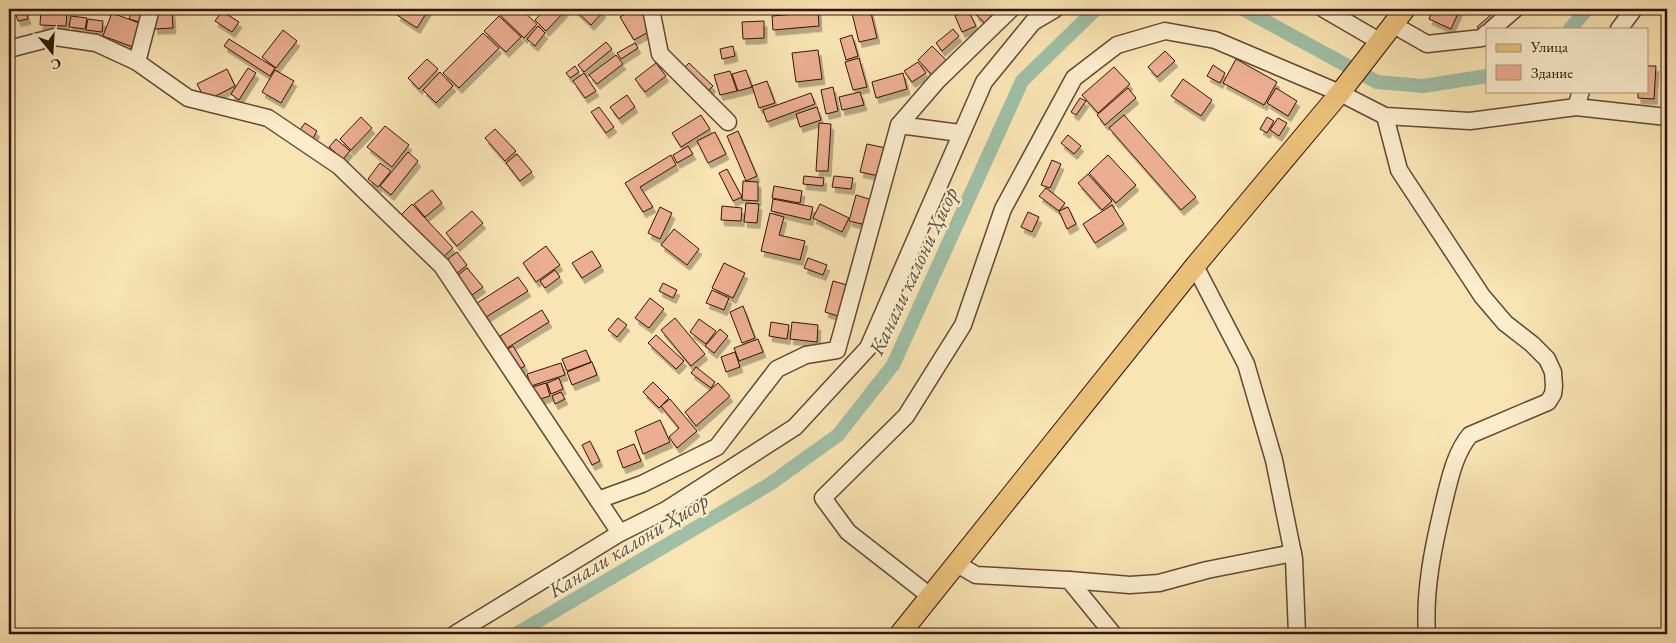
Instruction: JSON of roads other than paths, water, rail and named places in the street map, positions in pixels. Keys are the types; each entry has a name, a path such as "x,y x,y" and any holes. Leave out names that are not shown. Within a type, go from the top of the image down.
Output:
{"main road":[{"path":"900,634 1195,266 1340,93 1405,9"}],"street":[{"path":"137,62 151,9"},
{"path":"651,9 660,54 728,122"},
{"path":"598,500 642,484 717,447 777,369 806,355 837,350 899,125 936,81 1011,9"},
{"path":"455,634 620,533 666,510 795,427 868,348 960,133 984,82 1033,22 1055,9"},
{"path":"1324,9 1379,41"},
{"path":"1493,28 1515,9"},
{"path":"1619,28 1634,9"},
{"path":"1392,24 1427,44 1482,38 1486,34"},
{"path":"930,596 848,532 824,498 906,416 963,325 1003,210 1074,78 1117,45 1165,31 1215,40 1340,93 1385,116 1470,121 1576,107 1667,117"},
{"path":"9,49 55,37 96,43 137,62 188,98 268,118 339,166 442,266 620,533"},
{"path":"1576,107 1581,92"},
{"path":"1385,116 1399,170 1482,296 1505,323 1532,344 1547,359 1553,372 1553,394 1548,402 1478,431 1470,435 1463,444 1449,480 1434,541 1428,581 1427,634"},
{"path":"899,125 960,133"},
{"path":"1195,266 1246,364 1274,460 1293,553 1297,634"},
{"path":"957,564 976,575 1130,584 1159,583 1207,570 1293,553"},
{"path":"1069,580 1113,634"}],"waterway":[{"name":"Канали калони Ҳисор","path":"516,634 770,484 838,435 893,365 1022,81 1096,9"},
{"name":"Канали калони Ҳисор","path":"1243,9 1377,82 1423,86 1486,76"},
{"name":"Канали калони Ҳисор","path":"1571,28 1587,9"}]}
